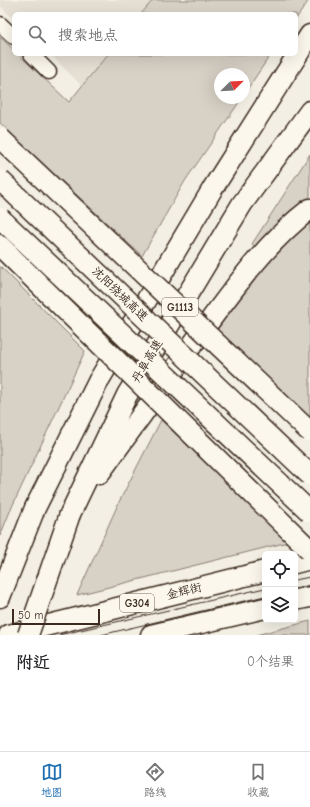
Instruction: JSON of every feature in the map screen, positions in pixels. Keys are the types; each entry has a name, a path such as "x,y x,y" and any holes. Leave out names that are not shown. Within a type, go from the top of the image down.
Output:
{"highway":[{"path":"298,54 310,35"},
{"path":"0,597 35,508 99,380 213,188 297,56"},
{"name":"丹阜高速","path":"28,635 70,514 127,395 242,204 310,111"},
{"path":"0,138 310,432"},
{"name":"沈阳绕城高速","path":"0,180 310,475"},
{"path":"70,514 234,287 266,249 290,224 310,209"},
{"path":"0,218 310,512"},
{"path":"0,246 310,550"},
{"path":"298,562 310,560"},
{"name":"金辉街","path":"9,635 262,572"},
{"path":"298,599 310,597"},
{"path":"151,635 262,609"}],"street":[{"path":"0,24 12,35"},
{"path":"33,56 49,72"}],"shaded area":[{"path":"0,0 153,0 143,12 12,12 12,17 0,6"},
{"path":"153,0 309,0 298,16 298,12 143,12"},
{"path":"0,37 12,48 12,56 20,56 69,102 106,56 270,56 250,85 250,68 214,68 214,104 238,104 185,181 142,256 0,123"},
{"path":"52,56 106,56 82,86"},
{"path":"310,154 310,197 302,202 255,246 252,244"},
{"path":"310,217 310,420 215,328 249,283 282,244"},
{"path":"0,266 85,351 11,509 0,536"},
{"path":"161,420 288,542 77,595 119,502"},
{"path":"310,621 310,635 256,635"}],"tram line":[{"path":"298,579 310,577"},
{"path":"298,588 310,585"},
{"path":"59,635 262,589"},
{"path":"101,635 262,597"}]}
